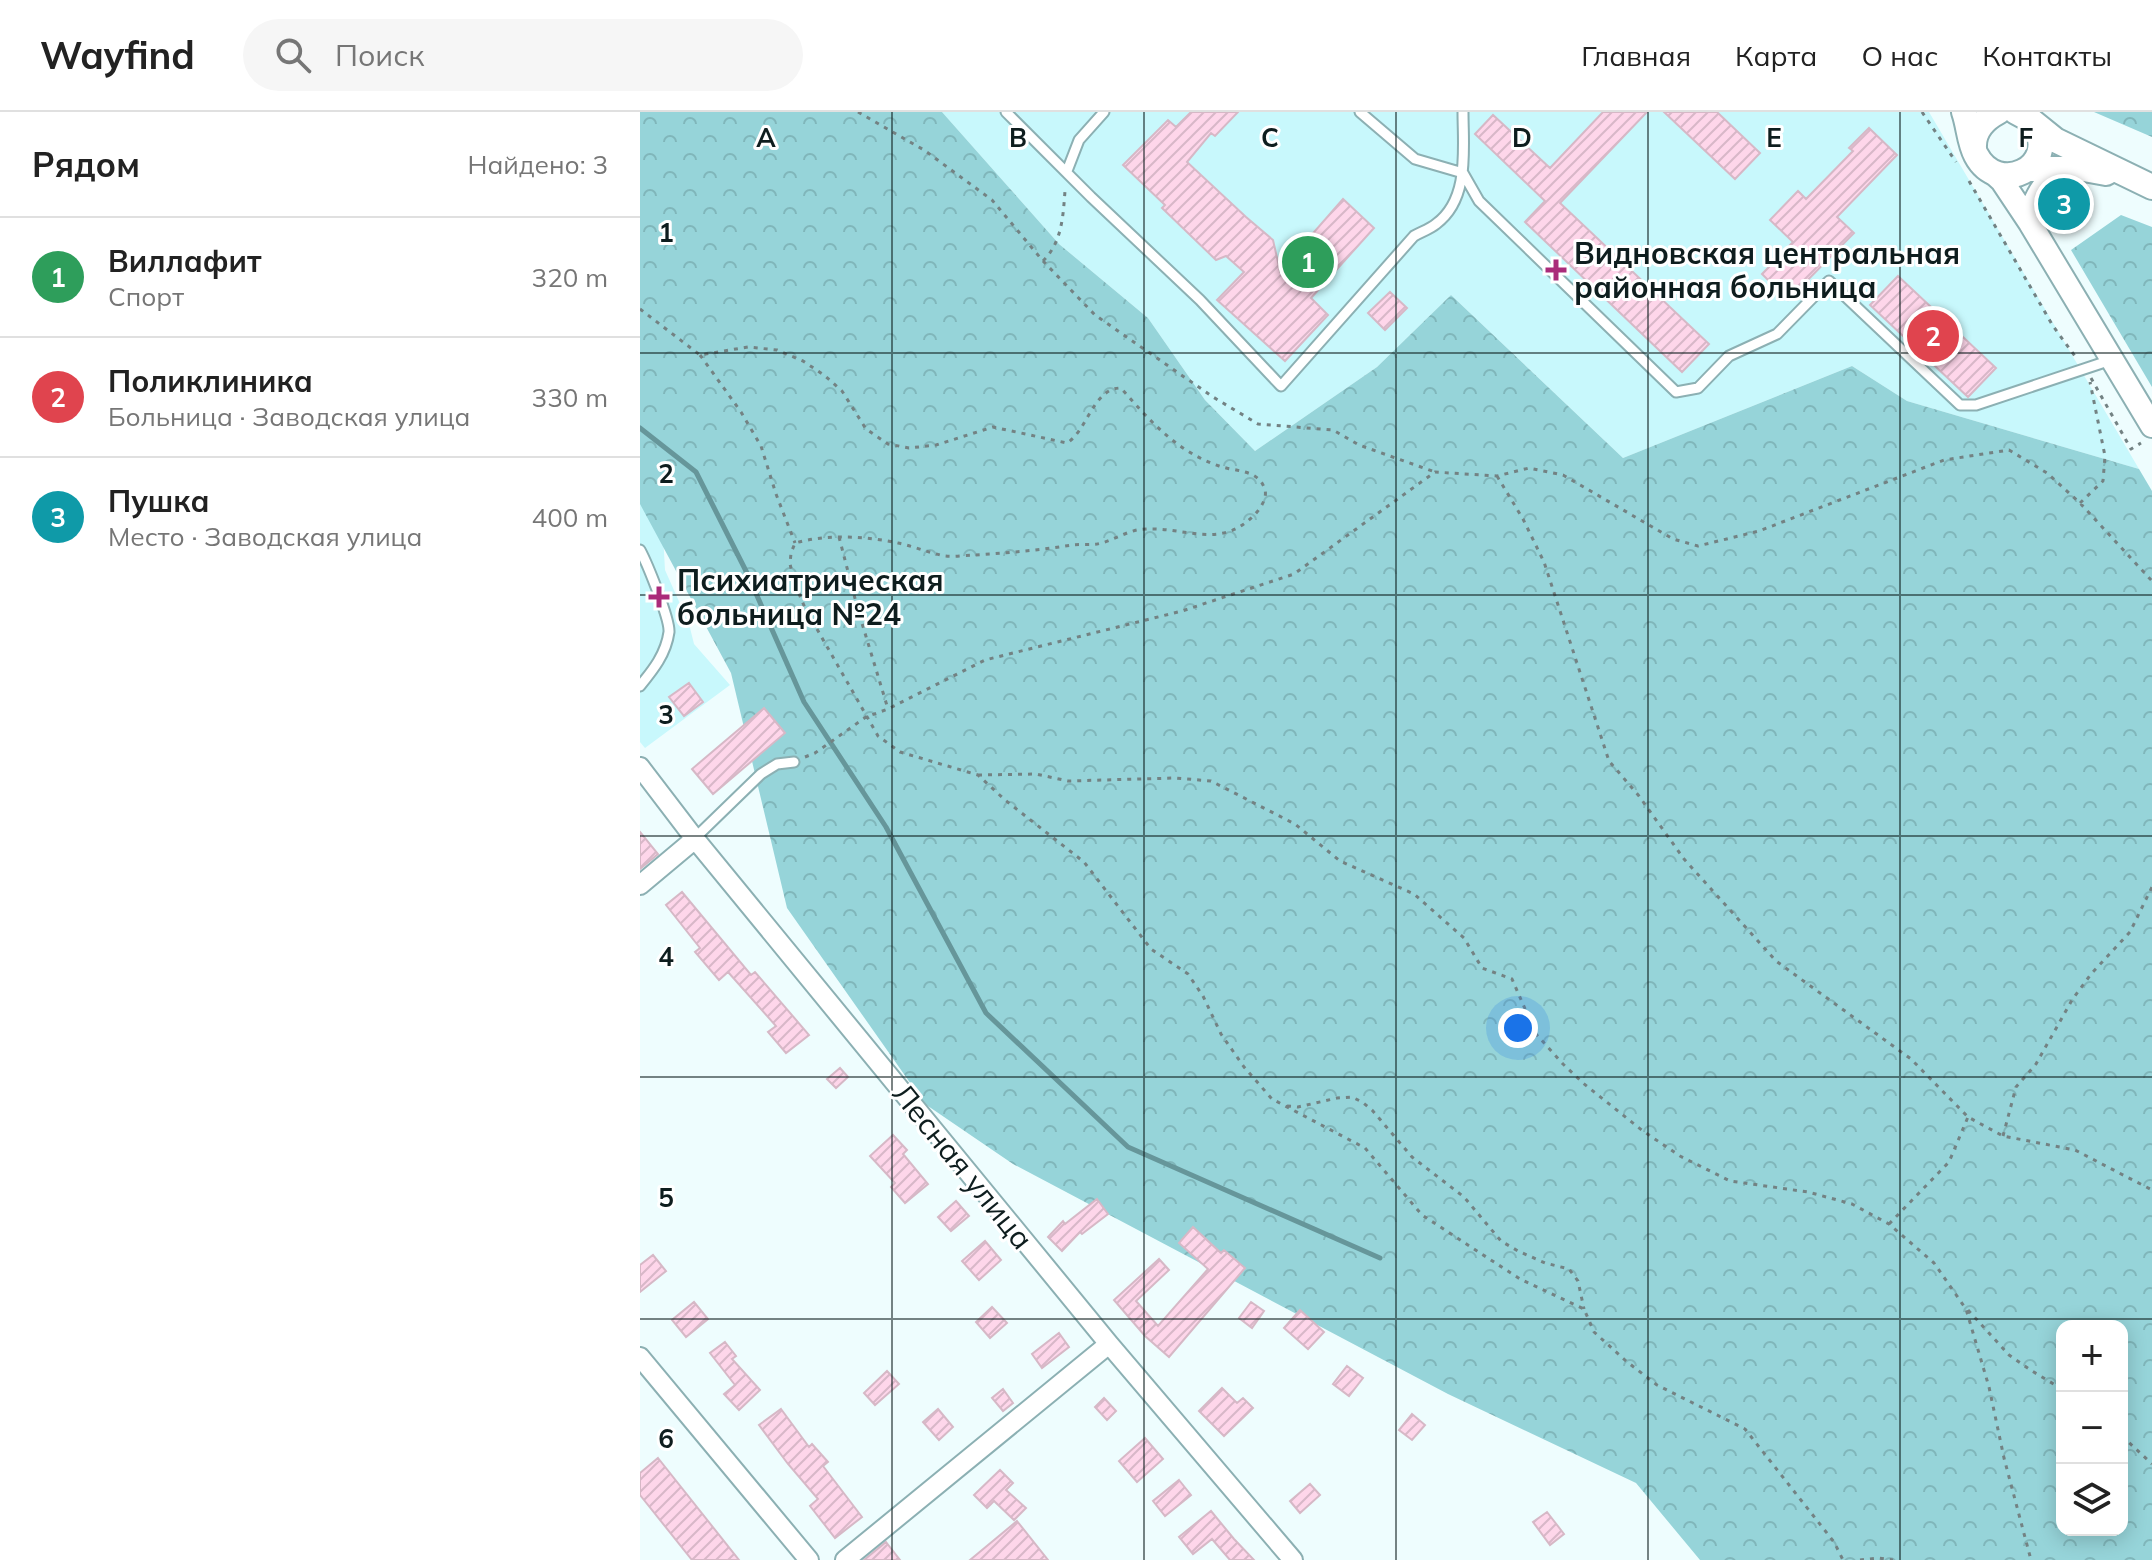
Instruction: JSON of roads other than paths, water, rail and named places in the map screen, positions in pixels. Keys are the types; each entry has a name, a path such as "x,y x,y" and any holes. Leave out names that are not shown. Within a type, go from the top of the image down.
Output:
{"main road":[{"path":"1964,112 1967,158"},
{"path":"1967,158 1980,126 1998,112"},
{"path":"2026,119 2041,135 2041,144 2038,156 2026,171"},
{"path":"2026,119 2055,140 2144,184"},
{"path":"1967,158 1977,157 1980,175 2006,176 2026,171 2084,169 2144,184"}],"street":[{"path":"2032,208 2041,188 2050,179 2084,169"},
{"path":"2026,171 2038,230 2057,266"},
{"path":"1980,175 2002,181 2016,202 2113,360 2147,434"},
{"name":"Лесная улица","path":"640,767 695,839 1109,1344 1293,1560"},
{"path":"640,885 695,839"},
{"path":"845,1560 1109,1344"},
{"path":"640,1357 809,1560"}],"lane":[{"path":"1006,112 1200,300 1281,386 1414,236 1437,224 1450,209 1463,173 1463,112"},
{"path":"1067,171 1079,140 1104,112"},
{"path":"1360,112 1415,159 1463,173 1479,201 1676,392 1698,388 1729,356 1777,334 1829,281 1960,405 1976,405 2113,360"},
{"path":"640,550 649,566 669,630 659,662 640,686"},
{"path":"695,839 761,774 777,764 794,762"}],"waterway":[{"path":"640,428 696,472 747,573 804,702 886,827 986,1013 1128,1147 1380,1258"}],"place":[{"name":"Пушка","path":"2064,204"},
{"name":"Виллафит","path":"1308,262"},
{"name":"Видновская центральная районная больница","path":"1556,270"},
{"name":"Поликлиника","path":"1933,336"},
{"name":"Психиатрическая больница №24","path":"659,597"}]}
